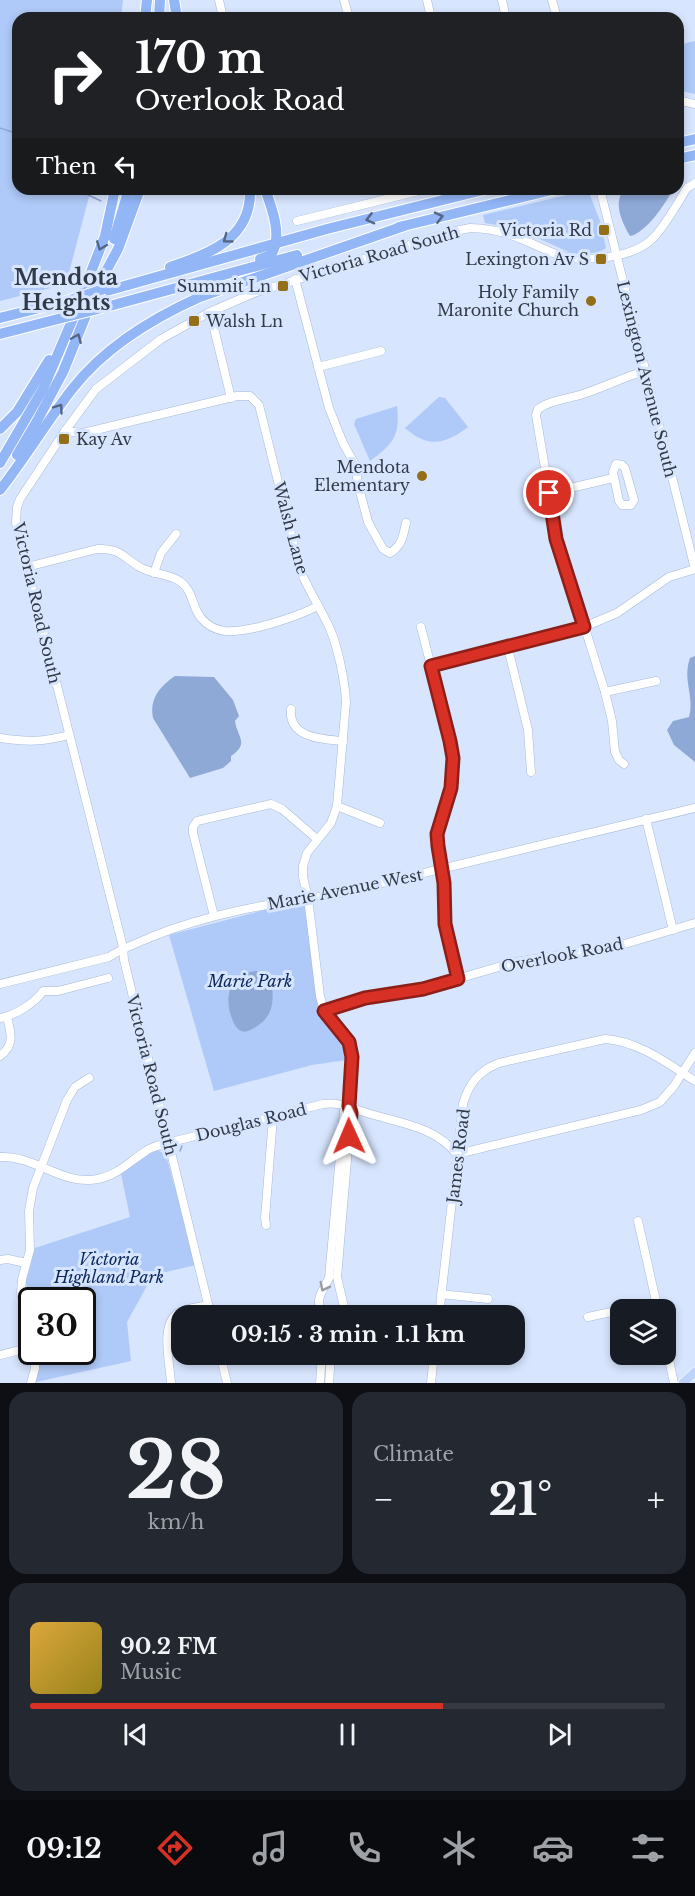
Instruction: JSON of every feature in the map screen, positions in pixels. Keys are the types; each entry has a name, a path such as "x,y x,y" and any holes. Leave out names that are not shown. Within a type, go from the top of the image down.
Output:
{"highway":[{"path":"0,463 43,389 74,316 105,236 114,195"},
{"path":"0,482 38,421 63,372 105,271 127,195"},
{"path":"105,271 118,249 138,195"},
{"path":"104,290 202,256 233,236 247,216 250,195"},
{"path":"180,287 271,255 277,244 267,195"},
{"path":"0,318 465,195"},
{"path":"0,334 404,226 531,195"},
{"path":"0,490 74,386 106,354 136,331 170,310 200,297 404,226"},
{"path":"0,429 17,412 74,316"}],"main road":[{"path":"683,1383 695,1372"}],"street":[{"path":"297,221 403,195"},
{"name":"Lexington Avenue South","path":"601,195 695,569"},
{"name":"Victoria Road South","path":"208,1305 123,947 16,523 17,507 65,431 96,389 161,339 210,312 295,279 470,228 489,228 507,232 556,255 572,258 588,259 634,251 651,241 682,195"},
{"path":"295,279 328,408 357,468 357,480 368,522 383,549 390,553 398,548 406,523"},
{"path":"65,431 83,433 231,398 210,312"},
{"path":"318,367 381,351"},
{"path":"624,764 615,752 605,692 556,539 537,420 538,409 547,404 586,393 619,378 645,371"},
{"name":"Walsh Lane","path":"231,398 250,396 259,405 300,570 331,630 346,688 337,806 330,823 307,853 303,866 320,996 324,1011"},
{"path":"616,464 626,468 634,500 631,505 622,505 619,501 613,478 616,464"},
{"path":"549,493 613,478"},
{"path":"154,573 161,553 176,534"},
{"path":"27,567 106,549 121,552 139,567 183,583 190,592 194,607 200,617 210,626 223,631 238,631 297,616 318,606"},
{"path":"431,666 584,627 617,612 669,577 695,569"},
{"path":"422,627 453,758 449,798 437,834 442,869 445,924 458,979"},
{"path":"508,648 528,730 531,772"},
{"path":"605,692 656,681"},
{"path":"291,709 290,715 294,726 303,733 315,738 343,741"},
{"path":"0,738 31,742 69,735"},
{"path":"214,916 193,833 193,827 197,821 271,804 282,809 317,839"},
{"path":"337,806 380,823"},
{"name":"Marie Avenue West","path":"0,984 109,957 123,947 173,928 214,916 267,904 332,895 695,808"},
{"path":"646,819 673,930"},
{"name":"Overlook Road","path":"324,1011 365,998 423,989 516,962 618,946 695,923"},
{"path":"0,1056 8,1050 12,1038 3,1017 38,998 43,991 39,975"},
{"path":"43,991 58,992 108,978"},
{"path":"324,1011 349,1042 352,1057 349,1106 351,1113 337,1277 344,1305"},
{"name":"James Road","path":"440,1305 457,1155 467,1090 475,1078 486,1069 499,1063 590,1041 618,1040 633,1044 682,1073"},
{"path":"457,1155 641,1110 660,1102 674,1086 695,1053"},
{"path":"682,1073 695,1081"},
{"path":"21,1287 30,1250 29,1211 33,1188 67,1100 75,1087 89,1078"},
{"name":"Douglas Road","path":"0,1158 14,1156 57,1174 77,1179 98,1179 117,1172 147,1149 323,1104 338,1103 424,1129 441,1139 457,1155"},
{"path":"318,1305 318,1298 329,1278 344,1111 349,1106"},
{"path":"266,1225 264,1218 273,1117"},
{"path":"638,1221 655,1299"},
{"path":"0,1260 8,1259 26,1263"},
{"path":"441,1294 488,1299"},
{"path":"588,1317 610,1312"},
{"path":"171,1319 167,1329 171,1383"},
{"path":"0,1355 18,1350"},
{"path":"31,1383 35,1365"},
{"path":"223,1365 227,1383"},
{"path":"320,1383 321,1365"},
{"path":"329,1383 331,1365"},
{"path":"431,1383 433,1365"},
{"path":"670,1365 674,1383"}],"green space":[{"path":"0,0 123,0 122,12 12,12 12,195 89,195 66,284 0,301"},
{"path":"695,41 695,94 684,91 684,44"},
{"path":"567,195 590,195 600,221 606,248 594,253 571,253 515,228 485,223 483,215"},
{"path":"439,397 445,398 468,427 452,437 437,442 422,439 405,428"},
{"path":"397,406 398,416 394,438 370,461 354,424 356,419"},
{"name":"Marie Park","path":"301,904 306,906 318,1005 341,1038 346,1060 312,1065 214,1091 169,935 272,908"},
{"name":"Victoria Highland Park","path":"158,1150 166,1155 196,1265 153,1275 127,1322 131,1361 36,1382 38,1365 96,1365 96,1287 27,1287 26,1282 35,1248 130,1217 121,1174"}],"shaded area":[{"path":"621,195 669,195 649,224 630,236 621,219"},
{"path":"695,656 695,762 674,745 667,730 673,721 689,717 691,702 687,674 690,658"},
{"path":"175,676 214,677 233,700 239,716 235,721 241,743 231,756 231,761 223,768 190,778 153,718 154,699 165,684"},
{"path":"259,971 272,985 272,1005 265,1020 243,1032 236,1026 231,1016 229,993 235,981"}],"waterway":[{"path":"0,128 12,132"},
{"path":"88,195 101,201"},
{"path":"180,1151 182,1146"}],"place":[{"name":"Victoria Rd","path":"604,230"},
{"name":"Lexington Av S","path":"601,259"},
{"name":"Summit Ln","path":"283,286"},
{"name":"Holy Family Maronite Church","path":"591,301"},
{"name":"Walsh Ln","path":"194,321"},
{"name":"Kay Av","path":"64,439"},
{"name":"Mendota Elementary","path":"422,476"}],"district":[{"name":"Mendota Heights","path":"66,290"}],"route":[{"path":"349,1136 352,1057 349,1042 324,1011 365,998 423,989 458,979 445,924 444,883 437,834 449,798 453,758 431,666 584,627 556,539 549,493"}]}
